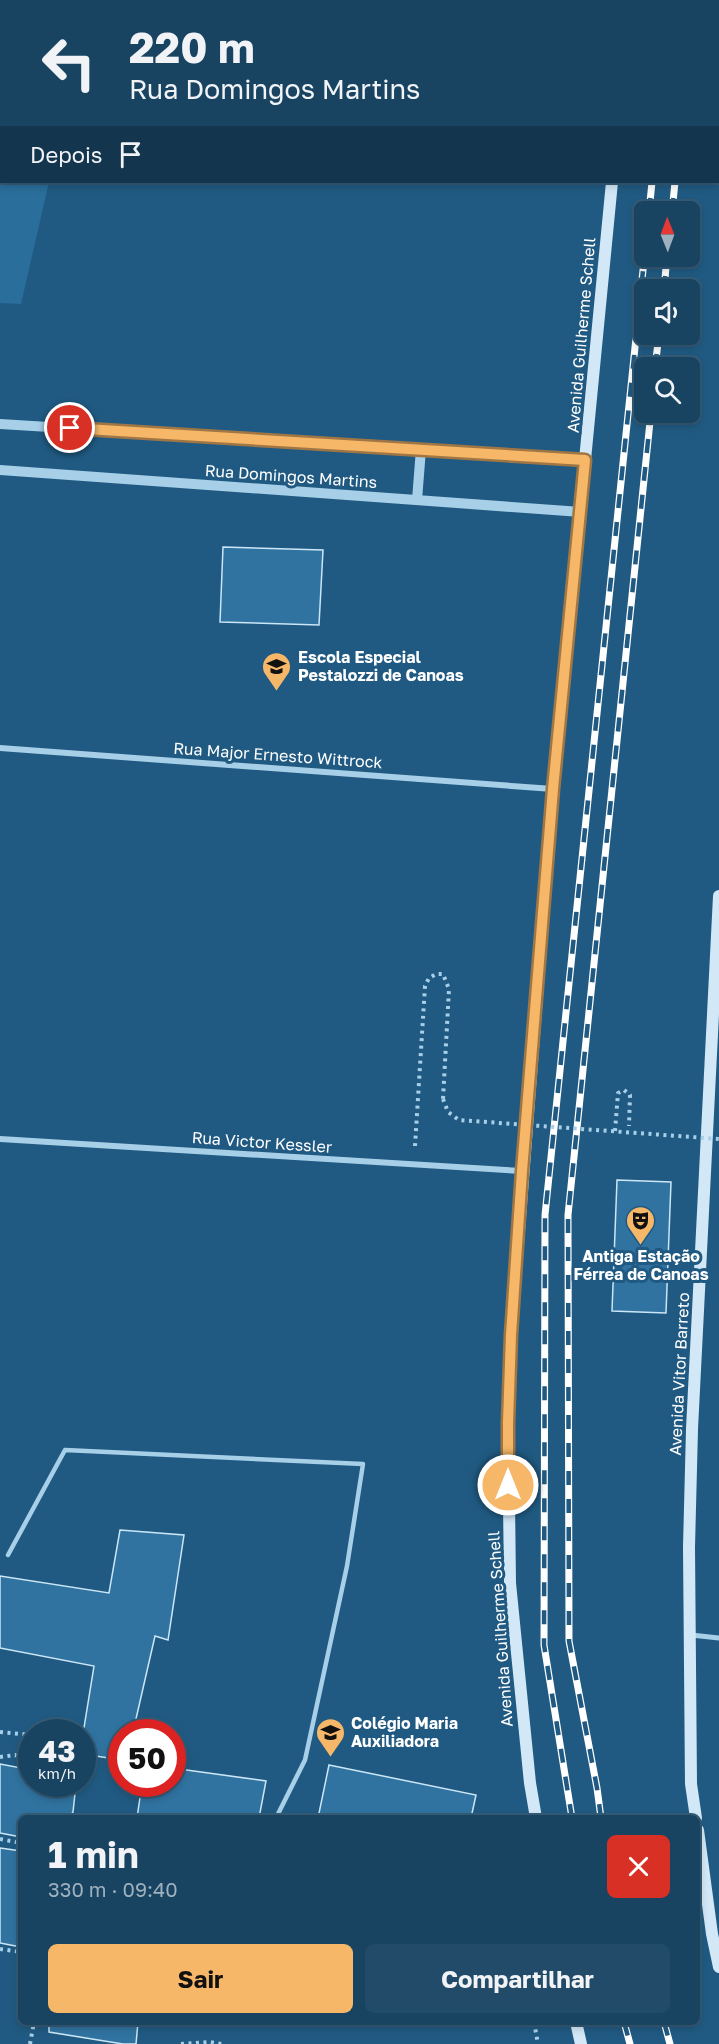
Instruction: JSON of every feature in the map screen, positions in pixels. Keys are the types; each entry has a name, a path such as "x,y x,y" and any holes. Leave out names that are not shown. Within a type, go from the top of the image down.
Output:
{"main road":[{"name":"Avenida Guilherme Schell","path":"535,1815 530,1783 510,1584 508,1422 510,1357 522,1171 553,789 612,183"},
{"name":"Avenida Vitor Barreto","path":"696,1815 691,1784 689,1635 692,1429 719,896"},
{"path":"700,1845 712,1934 719,1967"},
{"path":"577,2025 581,2044"}],"street":[{"name":"Rua Domingos Martins","path":"0,424 585,460"},
{"path":"417,500 422,449"},
{"name":"Rua Domingos Martins","path":"0,470 581,512"},
{"name":"Rua Major Ernesto Wittrock","path":"0,748 553,789"},
{"name":"Rua Victor Kessler","path":"0,1139 522,1171"},
{"path":"689,1635 719,1638"}],"lane":[{"path":"8,1555 65,1450 363,1464 347,1566 305,1760 278,1815"}],"path":[{"path":"416,1126 425,986 429,978 436,974 443,975 449,989 443,1099 448,1112 459,1120 719,1139"},
{"path":"615,1131 618,1093 624,1090 630,1095 629,1126"},
{"path":"0,1732 18,1734"},
{"path":"0,1757 18,1756"},
{"path":"0,1839 18,1842"},
{"path":"0,1948 18,1951"},
{"path":"30,2044 33,2025"},
{"path":"535,2025 538,2044"},
{"path":"182,2044 209,2042 222,2044"}],"shaded area":[{"path":"0,183 49,183 21,304 0,303"}],"building":[{"path":"223,547 323,550 319,625 220,622"},
{"name":"Antiga Estação Férrea de Canoas","path":"617,1180 671,1182 666,1313 612,1311"},
{"path":"120,1530 184,1535 168,1640 155,1636 136,1719 108,1719 108,1758 96,1756 96,1719 85,1719 94,1666 0,1648 0,1576 109,1593"},
{"path":"0,1764 18,1767 18,1797 75,1797 71,1815 18,1815 18,1836 0,1833"},
{"path":"329,1765 476,1795 472,1815 319,1815"},
{"path":"186,1770 266,1781 260,1815 137,1815 140,1797 186,1797"},
{"path":"0,1848 18,1851 18,1946 0,1943"},
{"path":"49,2025 138,2025 136,2044 49,2032"}],"railway":[{"path":"650,201 652,183"},
{"path":"673,201 675,183"},
{"path":"572,1815 544,1645 545,1215 643,267"},
{"path":"665,279 666,267"},
{"path":"656,357 658,345"},
{"path":"601,1815 569,1641 568,1215 650,423"},
{"path":"625,2025 630,2044"},
{"path":"665,2025 670,2044"}],"place":[{"name":"Escola Especial Pestalozzi de Canoas","path":"277,692"},
{"name":"Antiga Estação Férrea de Canoas","path":"641,1246"},
{"name":"Colégio Maria Auxiliadora","path":"330,1758"}],"route":[{"path":"70,428 585,460 553,789 522,1171 511,1335 508,1485"}]}
